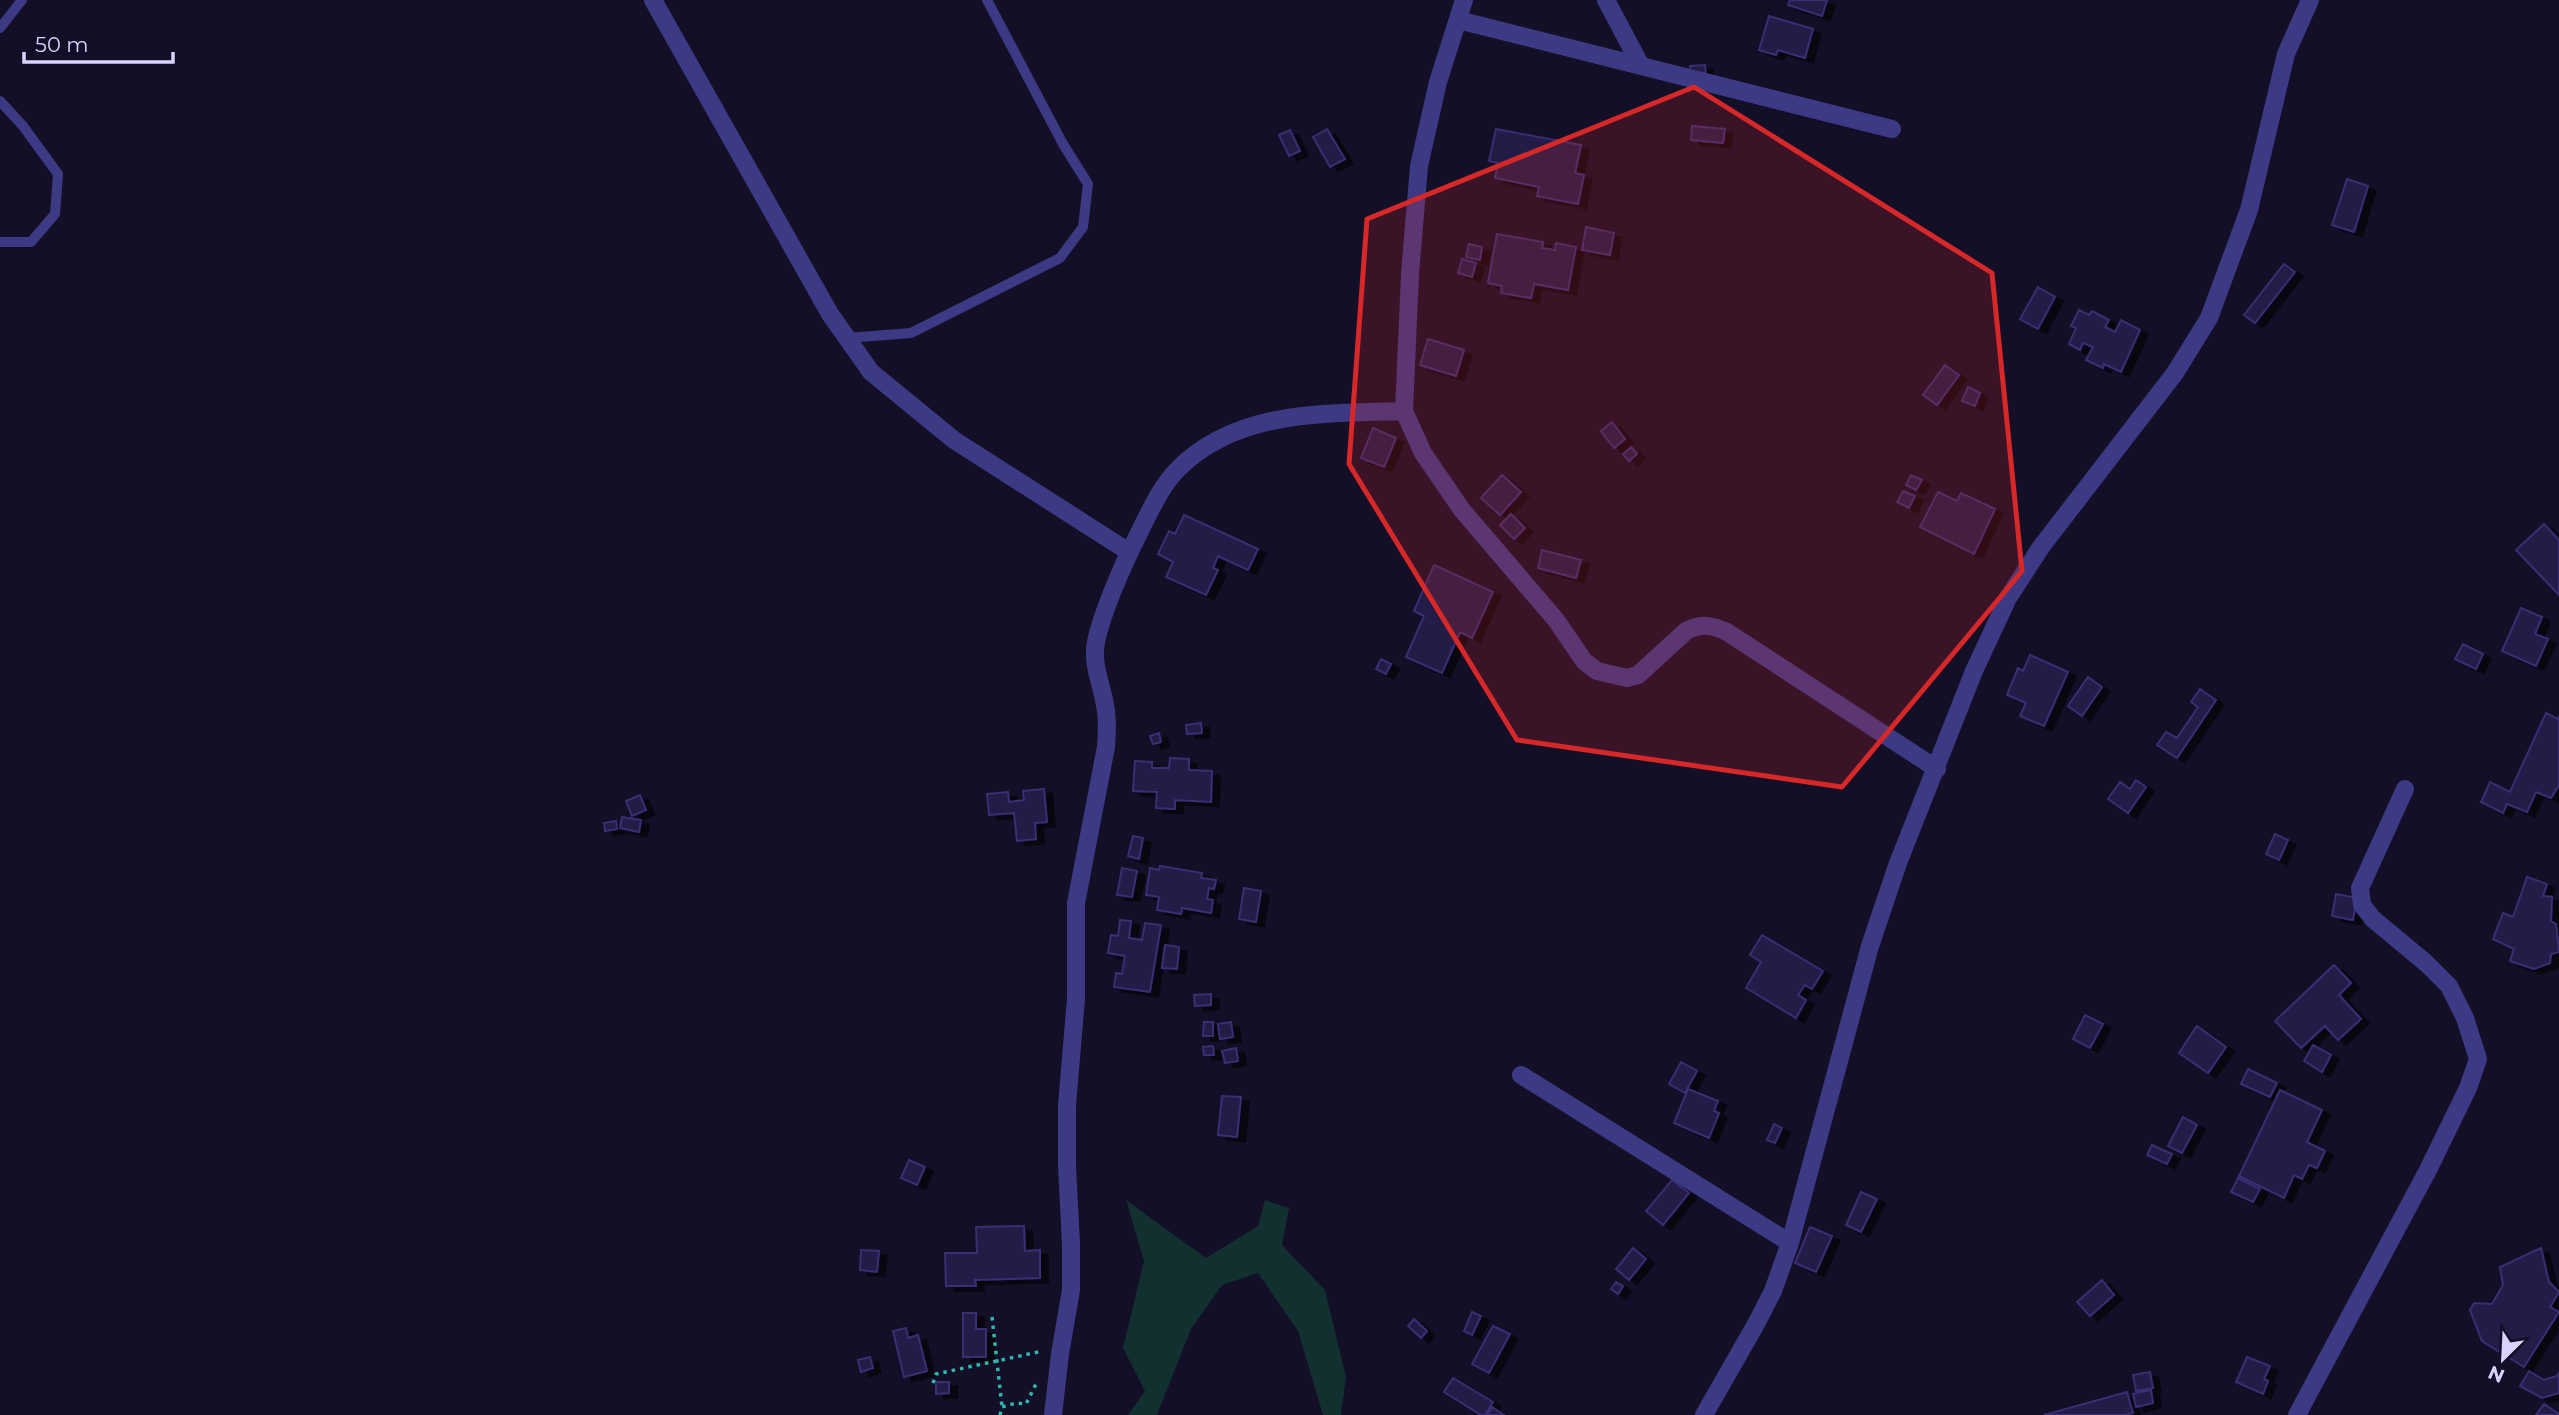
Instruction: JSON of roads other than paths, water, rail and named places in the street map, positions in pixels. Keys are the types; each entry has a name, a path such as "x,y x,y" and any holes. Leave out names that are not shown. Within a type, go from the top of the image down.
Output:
{"street":[{"path":"653,0 830,314 872,372 954,440 1129,552"},
{"path":"1464,0 1438,82 1419,166 1410,274 1404,411 1423,453 1462,510 1556,620 1584,661 1597,671 1627,678 1638,675 1686,631 1695,626 1713,625 1937,769"},
{"path":"1606,0 1641,66"},
{"path":"1704,1415 1767,1302 1790,1243 1870,946 1898,863 1974,671 2008,598 2041,547 2175,373 2209,318 2249,210 2286,54 2310,0"},
{"path":"1458,20 1892,129"},
{"path":"1053,1415 1071,1290 1067,1105 1076,999 1076,903 1084,854 1098,799 1107,723 1104,698 1098,680 1096,642 1129,552 1152,507 1177,470 1203,447 1227,433 1254,424 1320,414 1404,411"},
{"path":"2297,1415 2428,1170 2468,1088 2478,1059 2465,1018 2449,986 2373,919 2362,905 2360,888 2405,789"},
{"path":"1521,1076 1790,1243"}],"lane":[{"path":"0,28 22,0"},
{"path":"847,338 911,333 1060,258 1083,227 1088,184 1063,144 987,0"},
{"path":"0,101 23,126 58,174 55,214 31,242 0,242"}]}
